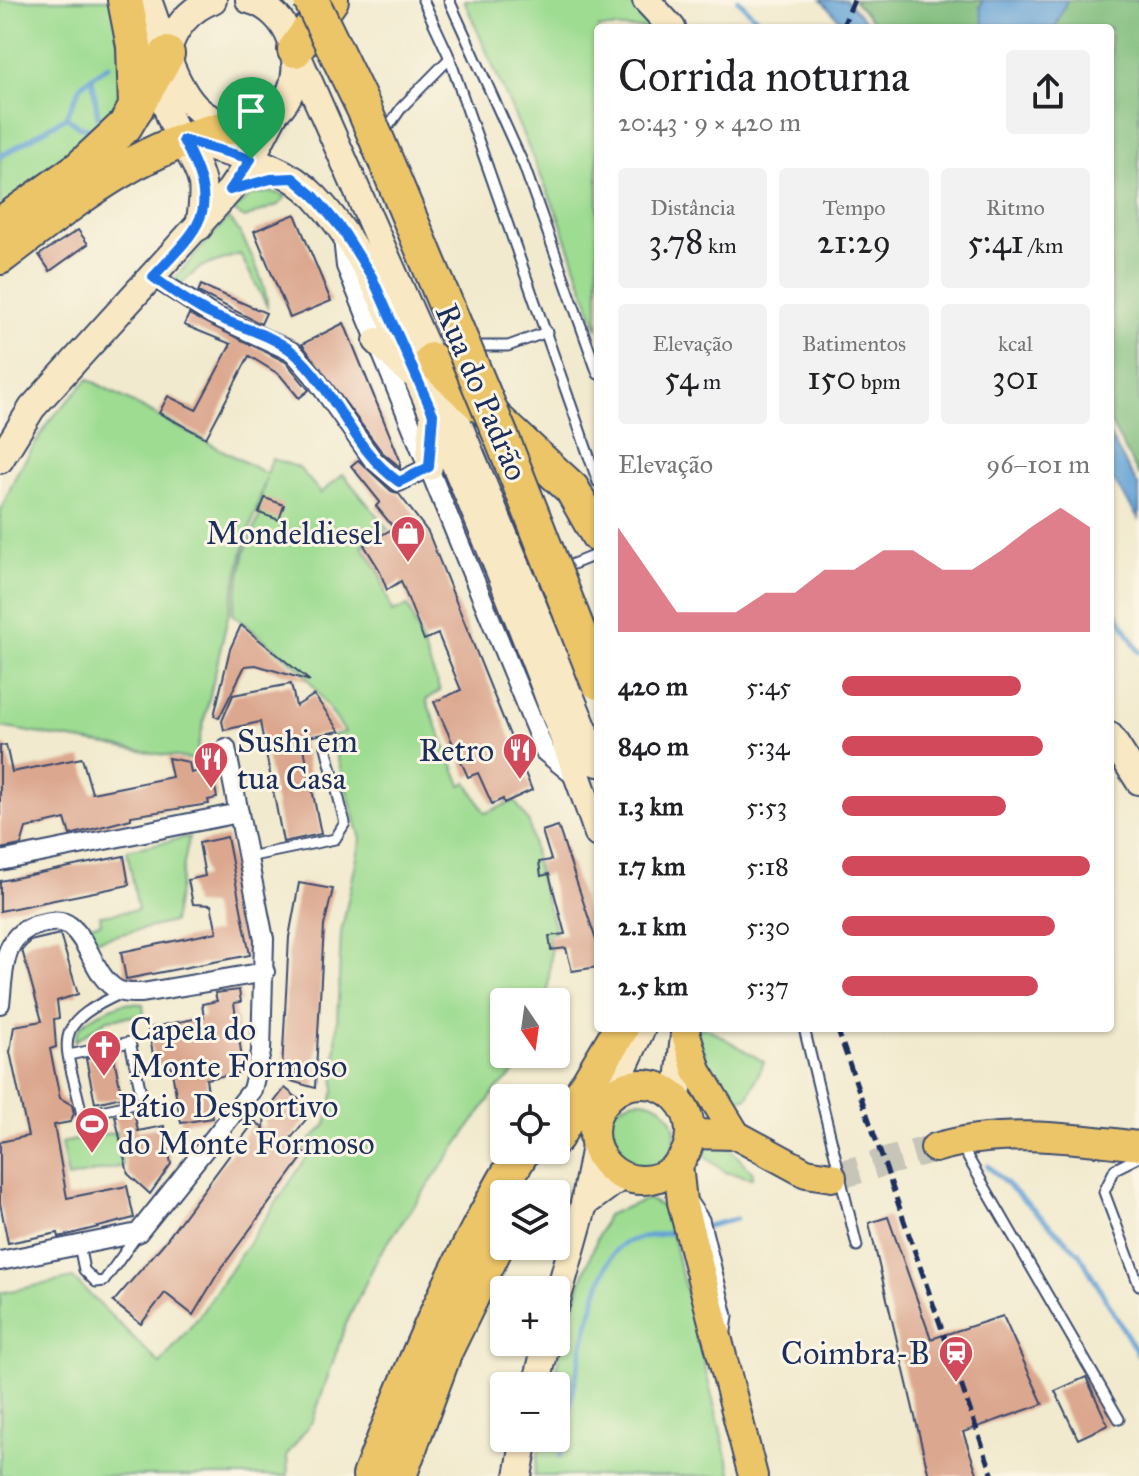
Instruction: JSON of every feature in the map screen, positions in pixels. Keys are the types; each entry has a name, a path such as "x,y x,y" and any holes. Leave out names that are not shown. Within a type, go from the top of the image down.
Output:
{"highway":[{"path":"125,0 134,46 136,109"},
{"path":"311,0 376,138 503,441 594,672"},
{"path":"295,50 332,0 372,78 522,435 594,618"},
{"path":"0,225 80,168 125,126 167,54"},
{"path":"0,257 122,167 183,140 229,127"},
{"path":"424,359 585,486 594,520"},
{"path":"563,1084 595,1032"},
{"path":"570,1114 619,1032"},
{"path":"521,1180 535,1164"},
{"path":"370,1476 421,1343 490,1226"},
{"path":"399,1476 445,1351 490,1258"}],"main road":[{"path":"148,0 167,54 192,104 206,116 229,127 255,123 275,113"},
{"path":"199,227 202,184 165,106 167,54 178,23 199,5 213,0"},
{"path":"249,0 274,8"},
{"path":"646,0 668,24"},
{"name":"Rua do Padrão","path":"274,8 295,50 424,359 526,583 589,771 594,806"},
{"path":"0,460 32,408 230,190 291,88 295,50"},
{"name":"Rua do Padrão","path":"183,140 251,159 293,178 314,196 343,231 424,359 433,414 589,771"},
{"path":"230,190 271,179 293,178"},
{"path":"377,341 424,359 468,345"},
{"path":"429,467 433,414"},
{"path":"1114,742 1139,781"},
{"path":"564,1276 584,1204 595,1146 595,1118 611,1095 640,1032"},
{"path":"684,1032 683,1114 689,1147 680,1192 753,1476"},
{"path":"685,1032 697,1071 731,1128"},
{"path":"611,1095 638,1084 666,1090 683,1114 731,1128 806,1173 832,1177"},
{"path":"947,1144 1019,1136 1134,1146"},
{"path":"595,1146 610,1169 622,1176 680,1192"},
{"path":"584,1204 622,1176"},
{"path":"518,1476 522,1452"}],"street":[{"path":"343,231 346,266 545,752 589,771"},
{"path":"153,277 211,314 266,336 293,352 373,460 399,482 429,467"},
{"path":"1,1259 138,1233 252,1090 261,1052 264,939 226,748"},
{"path":"0,861 239,813"},
{"path":"0,1004 6,954 12,939 29,926 54,921 69,925 111,986 122,993 142,993 265,972"}],"lane":[{"path":"423,0 450,58 547,332 585,486"},
{"path":"449,0 524,166 594,363"},
{"path":"450,58 402,107 383,132 382,140 468,345 490,349 547,332"},
{"path":"526,583 594,556"},
{"path":"248,857 335,839 345,823 325,743"},
{"path":"69,1055 130,1042 143,1102 82,1115 66,1042 69,1027 84,1010 122,993"},
{"path":"805,1032 857,1246"},
{"path":"947,1144 1119,1419"},
{"path":"1134,1146 1115,1169 1104,1192 1139,1285"},
{"path":"79,1245 84,1270 96,1282 104,1281 138,1233"}],"green space":[{"path":"0,0 111,0 119,28 122,100 71,158 0,209"},
{"path":"464,0 628,0 647,24 594,24 594,318 558,215"},
{"path":"853,0 1139,0 1139,476 1114,429 1114,24 875,24"},
{"path":"272,192 286,196 280,204 245,218 233,211 251,195"},
{"path":"228,218 253,259 267,306 240,254 201,267 175,289 170,284"},
{"path":"88,379 267,474 272,459 298,467 321,493 343,474 388,529 362,546 378,570 392,612 408,606 440,691 426,700 461,785 467,782 485,813 515,801 529,823 539,877 556,932 547,934 551,953 548,988 490,988 490,1068 520,1068 502,1084 490,1084 490,1098 379,1255 346,1324 313,1420 287,1455 288,1476 0,1476 0,1293 73,1278 160,1364 197,1319 309,1154 302,1148 326,1125 334,1091 341,933 361,839 331,736 345,732 302,670 232,614 245,552 260,515 257,513 266,478 243,551 195,760 0,727 0,512 17,473 51,419"},
{"path":"189,837 173,922 96,940 87,925 101,923 100,915 138,910 127,850"},
{"path":"124,1003 143,1004 144,1015 108,1019 75,1041 86,1021"},
{"path":"696,1032 714,1032 764,1062 748,1097 733,1102 720,1096"},
{"path":"640,1100 659,1106 669,1116 675,1135 669,1154 659,1164 640,1170 621,1164 611,1154 605,1135 611,1116 621,1106"},
{"name":"Pátio Desportivo do Monte Formoso","path":"116,1132 123,1166 68,1178 61,1143"},
{"path":"724,1142 753,1173 752,1178 725,1172 707,1158 705,1145"},
{"path":"647,1199 665,1208 732,1476 534,1476 538,1452 570,1452 570,1372 556,1372 560,1356 570,1356 570,1317 607,1215"}],"water":[{"path":"821,0 846,0 868,24 843,24"},
{"path":"983,0 1067,0 1057,24 983,24 980,7"},
{"path":"1114,443 1139,487 1139,519 1114,481"}],"building":[{"path":"295,214 331,301 290,318 254,231"},
{"path":"78,230 88,244 50,271 39,255"},
{"path":"201,285 266,313 261,324 198,292"},
{"path":"189,314 286,362 309,390 299,398 280,375 249,356 206,438 159,413 168,396 196,410 231,344 184,325"},
{"path":"344,323 400,460 400,467 382,452 302,344"},
{"path":"358,460 391,491 399,494 428,532 532,790 504,803 503,799 492,804 478,773 468,777 434,702 461,690 438,634 424,640 401,581 387,590 379,569 364,545 394,528 376,506 380,502 351,466"},
{"path":"265,498 284,505 279,520 259,513"},
{"path":"241,625 310,681 256,665 245,666 219,718 214,716 230,649"},
{"path":"291,684 296,706 314,695 340,731 302,738 321,834 283,842 260,722 224,730 222,721 233,695"},
{"path":"6,745 12,772 82,758 92,793 172,777 168,758 189,762 191,773 211,768 217,798 208,800 209,804 131,816 131,819 70,835 65,819 26,828 21,845 0,849 0,746"},
{"path":"558,826 594,934 594,968 572,971 566,948 551,950 549,936 565,934 549,874 541,876 539,862 551,860 542,831"},
{"path":"227,837 250,955 126,979 121,952 217,932 211,905 193,904 188,880 205,876 199,843"},
{"path":"124,856 129,885 0,911 0,881"},
{"path":"299,883 333,889 324,926 315,1088 291,1081 299,1071 282,1070 289,937"},
{"path":"60,934 78,994 57,1001 59,1018 54,1019 56,1047 50,1049 60,1098 72,1105 74,1114 70,1122 54,1125 67,1198 127,1186 134,1218 59,1237 58,1233 8,1243 0,1203 0,1142 28,1136 10,1052 14,1026 42,1021 22,950 30,941"},
{"path":"239,990 241,1002 234,1003 244,1072 206,1079 212,1118 181,1123 171,1066 156,1070 148,1028 204,1017 202,1004 217,1001 215,993"},
{"name":"Capela do Monte Formoso","path":"113,1053 122,1097 95,1103 86,1059"},
{"path":"285,1088 307,1106 302,1112 308,1117 288,1142 305,1154 218,1273 193,1315 165,1293 141,1324 113,1302 164,1243 255,1121 264,1129 265,1107 271,1106"},
{"path":"134,1112 138,1131 164,1126 171,1164 150,1194 128,1174 115,1116"},
{"path":"888,1217 931,1339 1003,1316 1043,1404 963,1432 978,1476 929,1476 869,1223"},
{"path":"1086,1377 1108,1425 1078,1439 1055,1391"}],"waterway":[{"path":"738,0 762,24"},
{"path":"99,131 78,126 66,117 82,84 108,66"},
{"path":"92,78 98,117"},
{"path":"0,157 66,117"},
{"path":"1114,609 1139,652"},
{"path":"988,1166 1079,1253 1139,1356"},
{"path":"707,1226 736,1219"},
{"path":"560,1456 590,1316 607,1265 623,1244 647,1236 681,1231"}],"tunnel":[{"path":"832,1177 935,1148"}],"railway":[{"path":"844,24 854,0"},
{"path":"838,1032 993,1476"}],"place":[{"name":"Mondeldiesel","path":"408,564"},
{"name":"Retro","path":"520,781"},
{"name":"Sushi em tua Casa","path":"211,790"},
{"name":"Capela do Monte Formoso","path":"104,1078"},
{"name":"Pátio Desportivo do Monte Formoso","path":"92,1155"},
{"name":"Coimbra-B","path":"956,1384"}],"route":[{"path":"183,140 251,159 230,190 271,179 293,178 314,196 343,231 372,277 433,414 429,467 399,482 373,460 293,352 266,336 211,314 153,277 199,227 203,205 202,184 183,140"}]}
